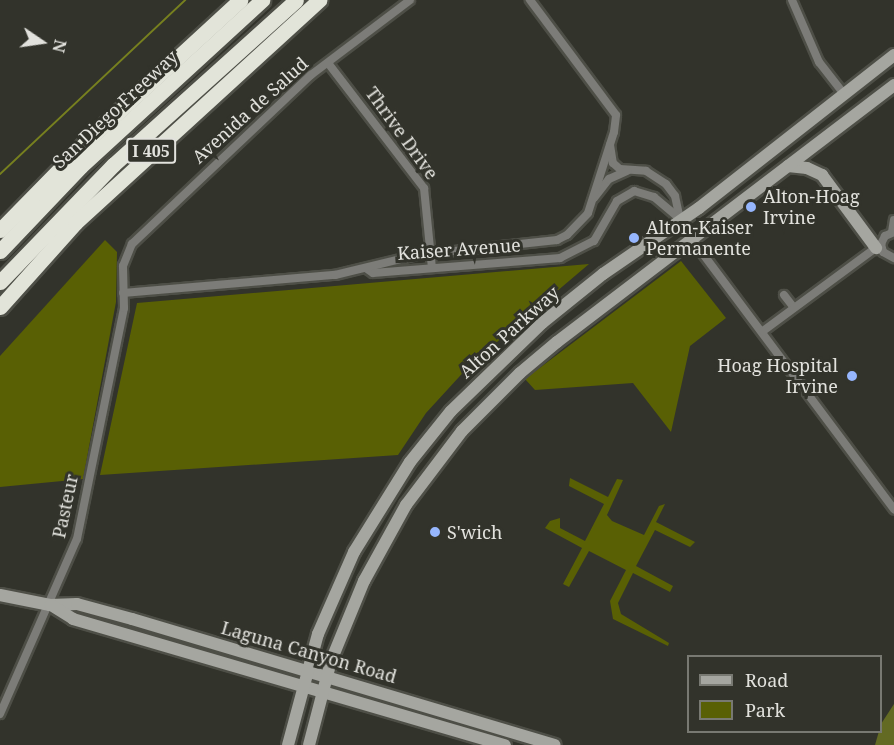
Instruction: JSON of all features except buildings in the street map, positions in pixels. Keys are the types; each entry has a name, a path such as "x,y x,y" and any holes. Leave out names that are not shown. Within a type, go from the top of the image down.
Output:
{"highway":[{"name":"San Diego Freeway","path":"0,230 88,140 240,0"},
{"name":"San Diego Freeway","path":"0,251 81,166 262,0"},
{"path":"0,282 113,165 296,0"},
{"name":"I 405","path":"0,307 92,207 318,2"}],"main road":[{"name":"Alton Parkway","path":"288,745 307,670 326,613 360,542 410,462 451,411 542,323 622,258 680,220 894,55"},
{"name":"Alton Parkway","path":"309,745 327,676 374,561 406,505 443,453 524,369 894,85"},
{"path":"788,166 807,168 822,175 879,246"},
{"name":"Laguna Canyon Road","path":"0,595 50,604 76,604 307,670 555,745"},
{"name":"Laguna Canyon Road","path":"50,604 73,620 303,684 505,745"}],"street":[{"name":"Avenida de Salud","path":"123,293 123,266 136,238 328,63 410,0"},
{"name":"Kaiser Avenue","path":"123,293 335,275 431,252 557,240 582,222 591,204 616,122 614,111 530,0"},
{"path":"792,0 819,62 843,93"},
{"name":"Thrive Drive","path":"328,63 424,188 432,268"},
{"path":"610,145 613,163 631,170 646,171 666,184 675,196 680,220 692,238 894,510"},
{"name":"Kaiser Avenue","path":"591,204 609,179 631,170"},
{"name":"Kaiser Avenue","path":"367,268 373,273 560,258 581,251 600,235 617,201 634,191 654,197 680,220"},
{"path":"762,332 879,246 893,232 894,220"},
{"path":"879,246 886,256 894,258"},
{"name":"Pasteur","path":"0,714 77,539 122,315 123,293"},
{"path":"784,295 794,308"}],"green space":[{"path":"105,240 117,252 116,302 83,479 0,487 0,356"},
{"path":"681,261 726,318 690,346 671,432 633,383 535,390 525,379"},
{"path":"589,264 470,365 426,413 398,455 100,475 137,303"},
{"path":"570,478 608,497 617,479 623,480 607,515 612,521 644,535 659,506 665,504 656,522 695,542 690,547 655,530 636,566 673,586 670,592 633,573 618,603 621,614 669,643 668,646 613,619 610,601 626,570 589,551 569,587 563,584 582,548 545,528 550,521 560,518 560,528 585,541 604,504 569,486"},
{"path":"894,704 894,745 875,745 878,733 882,733 882,722"}],"waterway":[{"path":"0,174 185,0"}],"place":[{"name":"Alton-Hoag Irvine","path":"751,207"},
{"name":"Alton-Kaiser Permanente","path":"634,238"},
{"name":"Hoag Hospital Irvine","path":"852,376"},
{"name":"S'wich","path":"435,532"}]}
